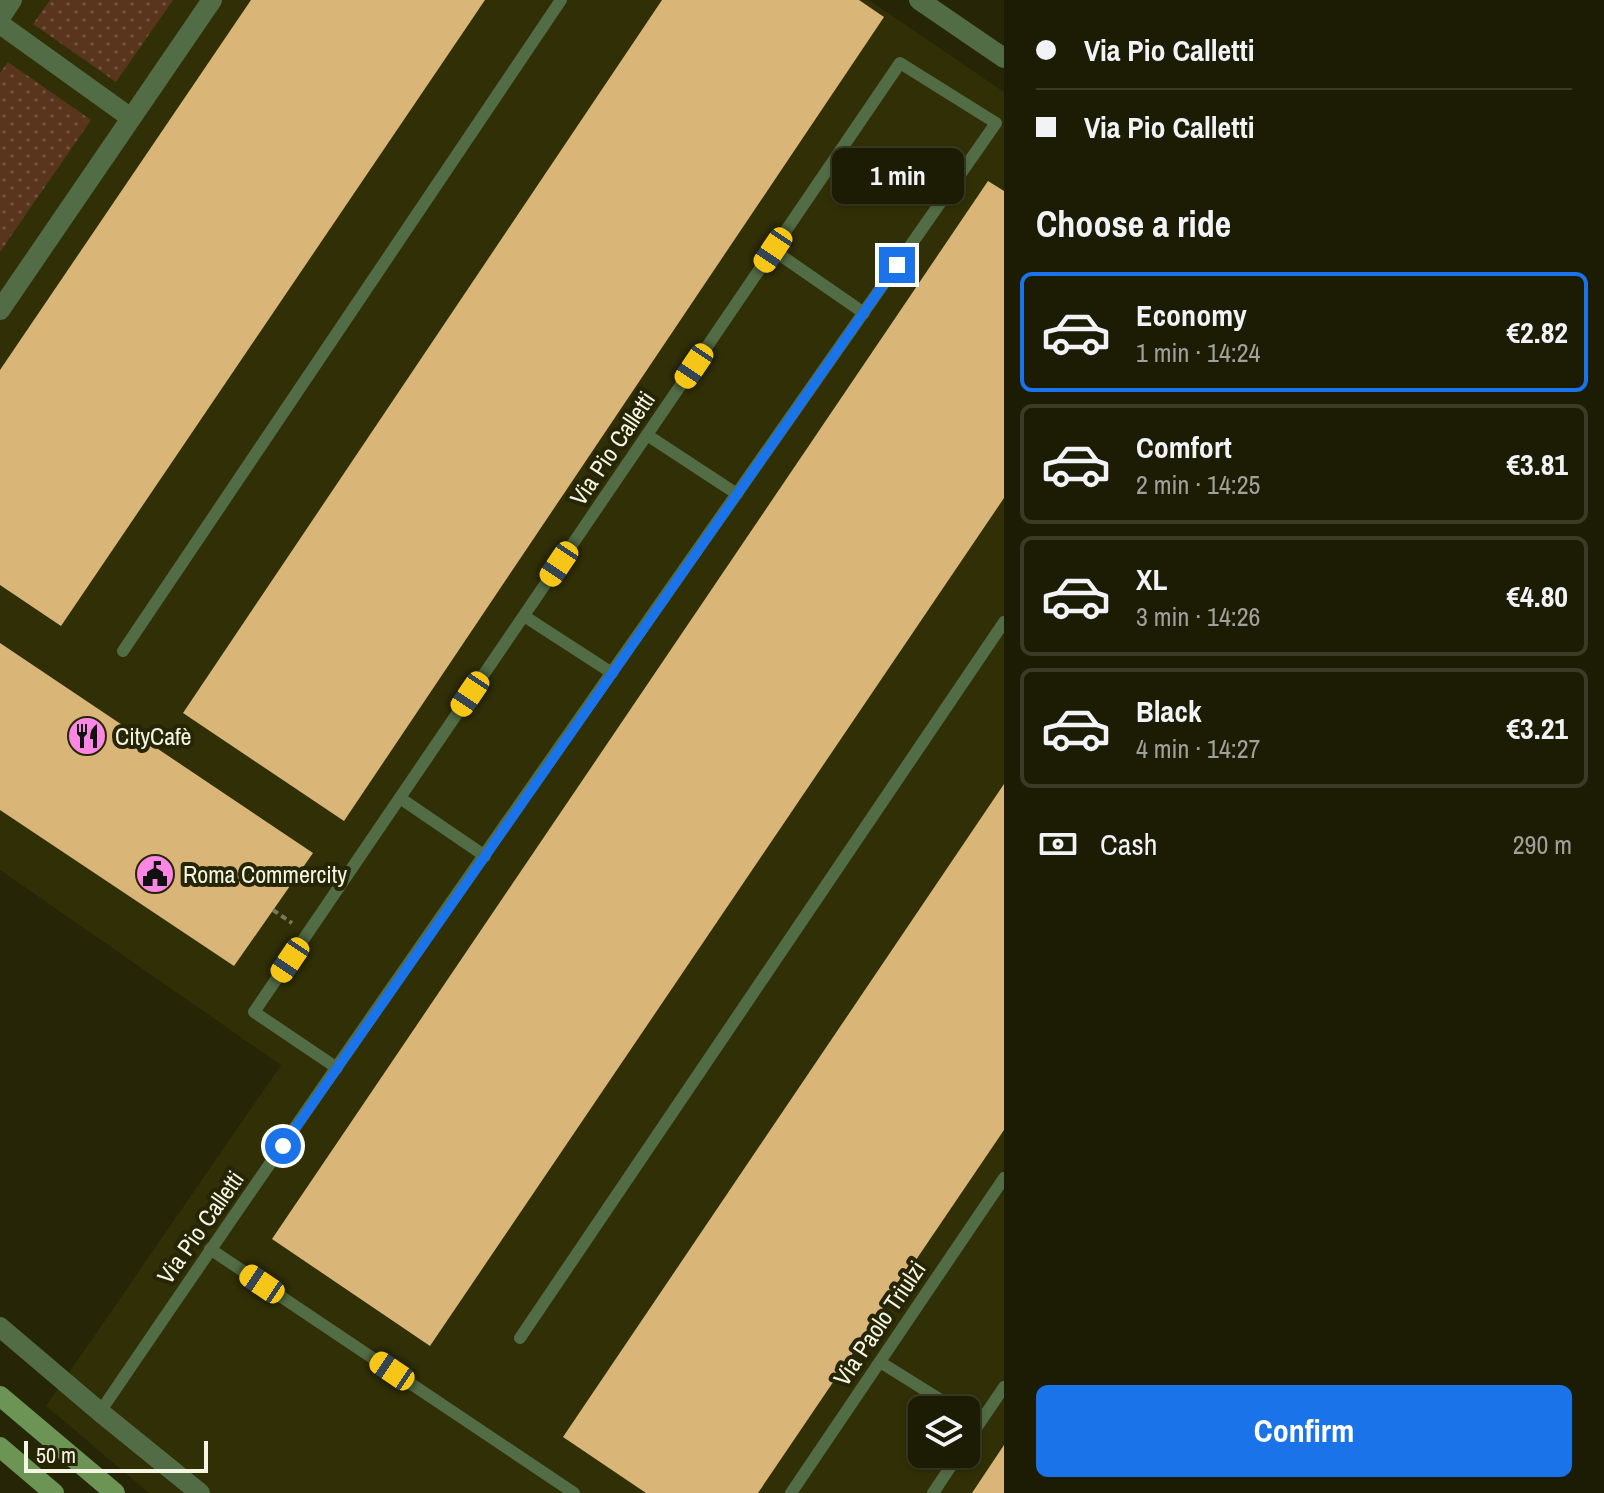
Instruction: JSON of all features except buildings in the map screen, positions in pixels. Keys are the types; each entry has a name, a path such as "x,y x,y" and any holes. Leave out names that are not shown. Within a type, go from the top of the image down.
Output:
{"street":[{"path":"0,18 12,0"},
{"path":"0,310 212,0"},
{"path":"919,0 1004,58"},
{"path":"0,24 131,118"},
{"path":"0,1327 200,1493"},
{"path":"0,1396 115,1493"},
{"path":"0,1447 54,1493"}],"lane":[{"path":"123,651 561,0"},
{"name":"Via Pio Calletti","path":"100,1412 210,1249 337,1068 485,856 996,123 900,63 254,1012 337,1068"},
{"path":"773,250 864,313"},
{"path":"647,435 737,494"},
{"path":"524,616 612,673"},
{"path":"520,1338 1004,622"},
{"path":"400,798 485,856"},
{"name":"Via Paolo Triulzi","path":"791,1493 1004,1178"},
{"path":"210,1249 574,1493"},
{"path":"880,1362 935,1396"},
{"path":"980,1423 1004,1387"},
{"path":"933,1493 950,1468"}],"shaded area":[{"path":"0,0 869,0 1004,92 1004,1493 149,1493 46,1406 281,1065 0,870"},
{"path":"50,0 173,0 116,82 33,24"},
{"path":"8,62 91,120 0,252 0,73"}],"place":[{"name":"CityCafè","path":"87,736"},
{"name":"Roma Commercity","path":"155,874"}],"route":[{"path":"283,1146 897,265"}]}
